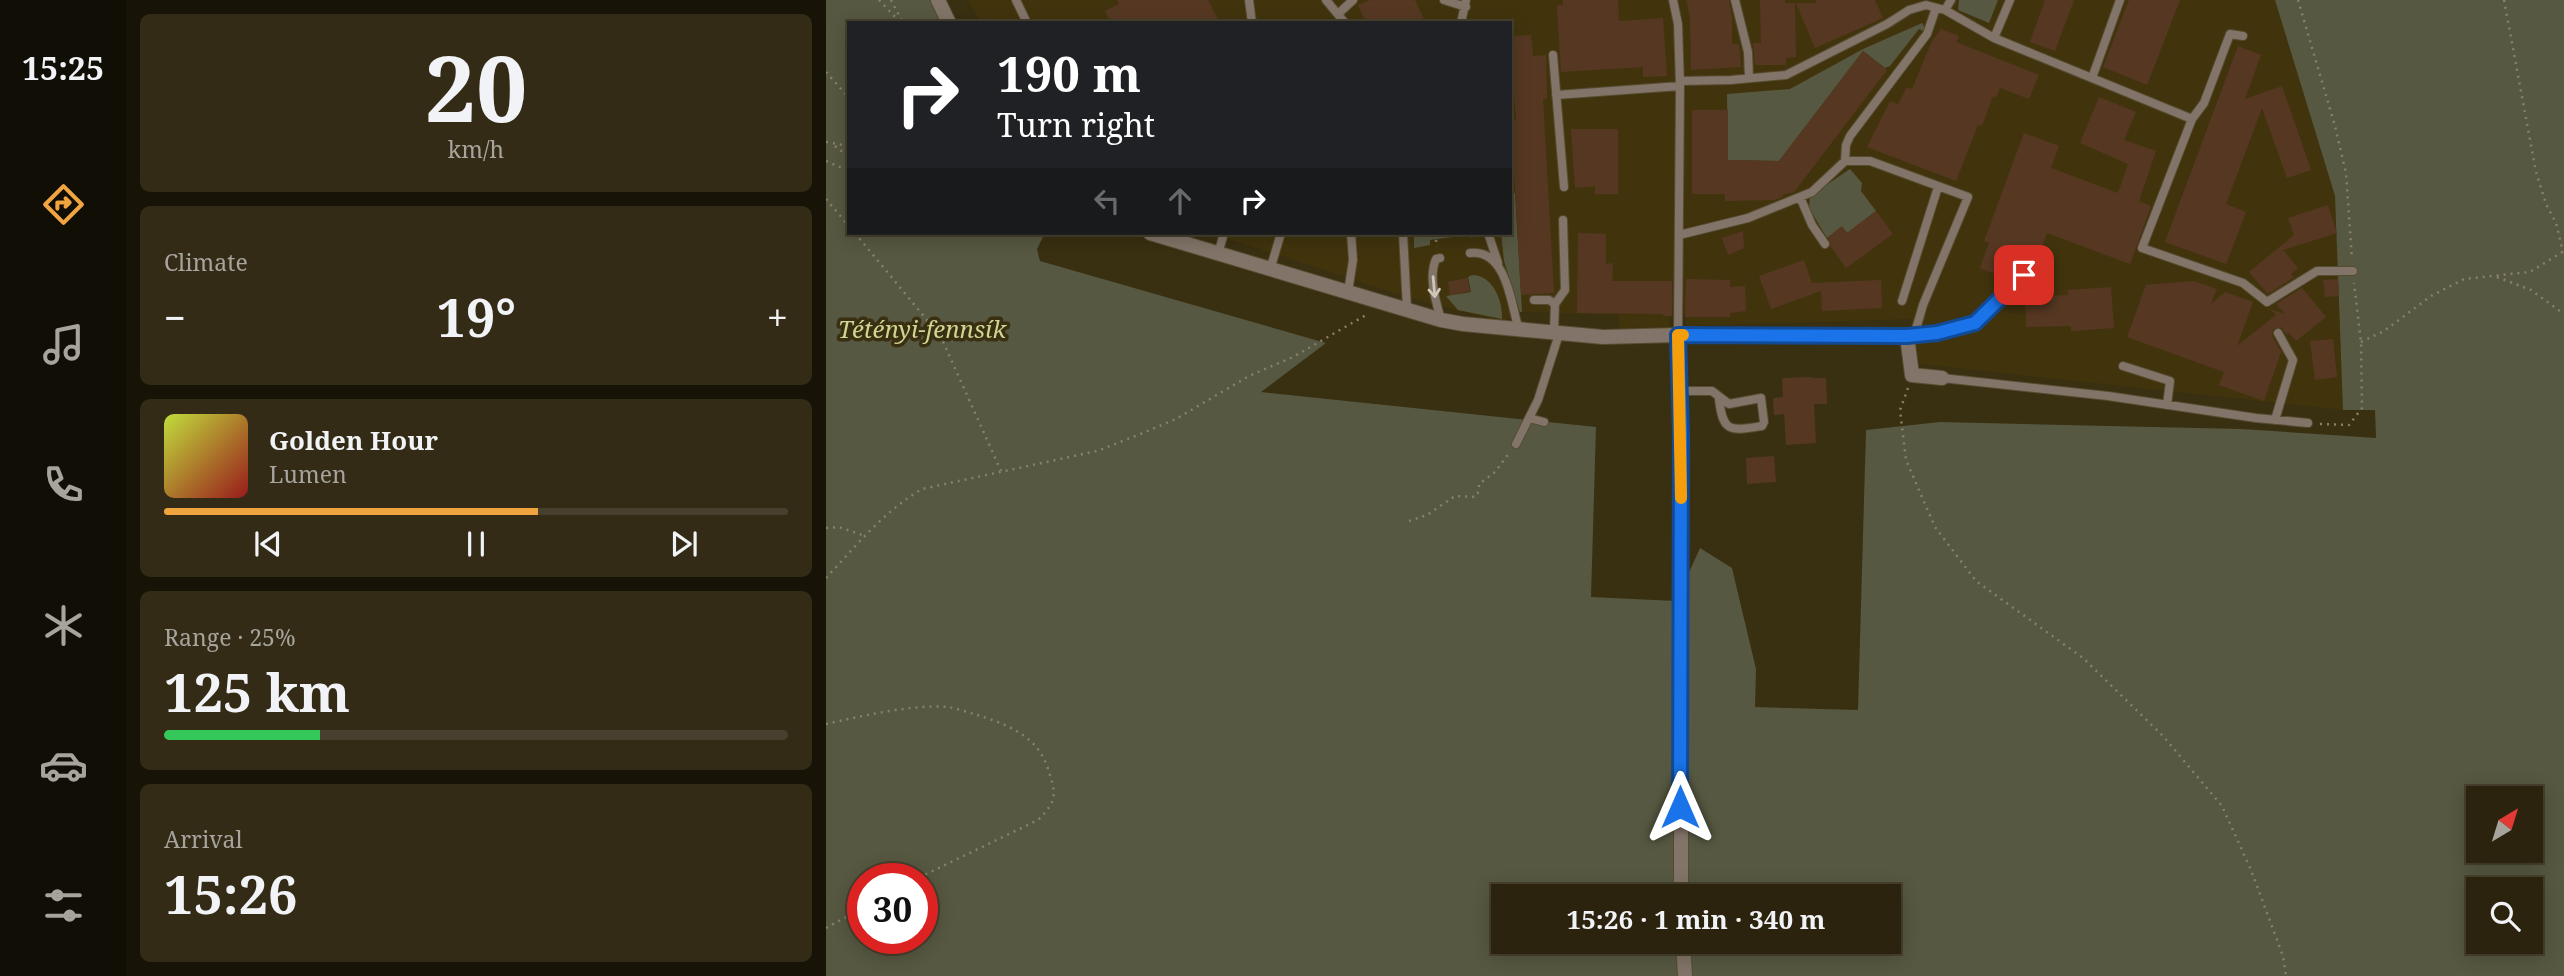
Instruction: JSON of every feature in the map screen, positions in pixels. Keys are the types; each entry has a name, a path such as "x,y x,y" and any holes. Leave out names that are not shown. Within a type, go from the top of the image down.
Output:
{"street":[{"path":"938,0 948,21"},
{"path":"1156,235 1441,320 1603,337 1678,335 1681,884"},
{"path":"1910,336 1912,375 1942,377"},
{"path":"1684,954 1685,976"}],"lane":[{"path":"1016,0 1026,21"},
{"path":"1249,0 1252,21"},
{"path":"1326,0 1343,21"},
{"path":"1338,14 1353,0"},
{"path":"1444,0 1466,4 1462,21"},
{"path":"1673,0 1678,24 1680,83 1678,335 1910,336 1937,333 1975,323 2040,259"},
{"path":"1735,0 1748,52 1749,78"},
{"path":"1845,161 1846,145 1850,136 1927,34 1941,9 1951,0"},
{"path":"1994,38 2010,0"},
{"path":"2092,78 2120,0"},
{"path":"1556,95 1786,75 1887,24 1919,3 1941,9 1994,38 2192,119"},
{"path":"2243,36 2230,34 2204,103 2192,119 2142,248 2244,283 2266,302 2317,271 2353,271"},
{"path":"1553,55 1564,187"},
{"path":"1679,235 1748,218 1812,192 1845,161 1870,161 1968,197 1910,336"},
{"path":"1902,301 1938,187"},
{"path":"1800,197 1812,225 1825,244"},
{"path":"1516,444 1538,400 1557,331 1555,304 1564,290 1563,220"},
{"path":"1218,254 1223,235"},
{"path":"1270,270 1280,235"},
{"path":"1348,292 1353,260 1351,235"},
{"path":"1403,235 1407,309"},
{"path":"1489,235 1518,327"},
{"path":"1470,253 1485,255 1500,269"},
{"path":"1440,258 1436,259 1432,267 1435,298 1441,320"},
{"path":"1534,300 1549,300 1555,304"},
{"path":"2274,420 2293,360 2278,333"},
{"path":"2123,366 2170,381 2167,405"},
{"path":"1942,377 2308,424"},
{"path":"1679,391 1712,391 1729,404 1761,398 1764,422 1762,426 1737,430 1726,426 1721,420 1719,398"},
{"path":"1529,418 1544,422"}],"path":[{"path":"880,0 900,21"},
{"path":"891,0 901,21"},
{"path":"2298,0 2346,173 2361,342 2362,408 2358,415 2349,425 2308,424"},
{"path":"2361,342 2384,331 2431,296 2464,279 2530,272 2563,251 2556,223 2546,204 2536,172 2504,0"},
{"path":"826,72 847,95"},
{"path":"826,142 847,146"},
{"path":"833,144 847,155"},
{"path":"826,161 847,170"},
{"path":"826,199 847,224"},
{"path":"857,235 941,337 1000,471"},
{"path":"2496,277 2531,290 2564,314"},
{"path":"826,578 865,536 908,497 922,489 1097,451 1139,435 1176,418 1249,376 1293,357 1363,317 1381,301"},
{"path":"1912,375 1900,410 1906,460 1935,527 1976,580 2083,658 2163,736 2222,806 2251,870 2283,956 2286,976"},
{"path":"1409,521 1426,515 1455,496 1475,497 1479,484 1494,472 1516,444"},
{"path":"826,528 838,527 865,536"},
{"path":"826,724 866,715 949,707 1001,722 1024,734 1046,763 1055,792 1052,807 1038,820 938,868"},
{"path":"826,928 847,917"}],"shaded area":[{"path":"968,0 2275,0 2335,196 2343,410 1920,364 1911,319 1686,326 1686,314 1669,315 1669,327 1619,328 1619,315 1520,312 1503,321 1394,293 1217,235 1512,235 1512,21 980,21"}],"green space":[{"name":"Tétényi-fennsík","path":"826,0 930,0 941,21 847,21 847,235 1044,235 1037,249 1040,261 1326,343 1261,392 1596,427 1591,597 1676,601 1700,548 1732,568 1756,669 1755,707 1858,710 1866,430 1940,422 2242,429 2376,438 2375,410 2343,410 2335,196 2275,0 2564,0 2564,976 826,976"},
{"path":"1959,0 1998,0 1989,23 1958,10"},
{"path":"1922,23 1925,28 1923,31 1919,29 1890,66 1885,68 1863,51 1779,161 1728,160 1727,94 1790,89 1863,49"},
{"path":"1850,169 1862,183 1861,191 1876,211 1847,233 1842,227 1827,238 1809,208 1810,196"},
{"path":"1512,193 1515,193 1522,312 1504,261 1501,235 1512,235"},
{"path":"1414,235 1468,235 1430,240 1430,245 1414,248"},
{"path":"1472,275 1486,279 1491,284 1501,305 1502,319 1458,310 1446,296 1471,292 1468,277"}],"building":[{"path":"1117,0 1208,0 1218,19 1110,21 1105,11 1119,4"},
{"path":"1370,0 1415,0 1425,21 1365,21 1358,5"},
{"path":"1563,0 1618,0 1619,21 1663,18 1667,76 1643,77 1643,67 1561,72 1557,5 1563,5"},
{"path":"1686,0 1729,0 1732,44 1739,44 1741,67 1691,70 1690,16"},
{"path":"1760,0 1785,0 1785,3 1795,3 1796,57 1786,58 1786,65 1755,65 1753,43 1761,43"},
{"path":"1816,0 1875,0 1883,18 1815,48 1796,3 1816,3"},
{"path":"2045,0 2074,0 2055,51 2030,42"},
{"path":"2129,0 2180,0 2147,85 2103,67"},
{"path":"1941,29 1959,36 1956,42 2039,75 2029,99 2000,88 1996,98 1993,96 1982,126 1978,125 1956,181 1867,147 1890,101 1898,104 1907,87 1912,89 1932,41"},
{"path":"1531,35 1533,56 1546,55 1547,99 1543,99 1554,293 1521,295 1512,138 1512,120 1516,120 1512,36"},
{"path":"2238,46 2261,55 2245,99 2282,86 2311,170 2287,178 2262,108 2226,204 2246,212 2226,264 2165,242"},
{"path":"1863,51 1887,70 1794,192 1774,200 1725,201 1725,194 1692,194 1692,110 1728,110 1728,160 1779,161"},
{"path":"2099,97 2136,112 2124,140 2156,151 2139,201 2151,206 2130,264 2047,233 2040,253 2033,257 2018,252 2008,279 1980,268 1989,243 1984,241 2024,133 2059,146 2051,168 2118,193 2128,164 2080,143"},
{"path":"1571,129 1618,129 1618,194 1595,194 1595,186 1575,188"},
{"path":"2328,205 2337,233 2283,250 2298,268 2291,274 2294,277 2268,294 2249,272 2294,235 2288,218"},
{"path":"1876,211 1893,234 1846,268 1831,247 1828,237 1842,226 1847,233"},
{"path":"1743,231 1744,248 1728,255 1722,238"},
{"path":"1578,233 1606,234 1606,264 1613,263 1612,281 1672,281 1672,316 1577,313"},
{"path":"1804,260 1812,283 1881,280 1882,308 1822,311 1821,291 1771,309 1759,276"},
{"path":"1467,278 1470,291 1450,295 1448,282"},
{"path":"1686,279 1730,280 1730,287 1745,286 1746,311 1730,313 1730,317 1685,317"},
{"path":"2338,279 2339,296 2325,297 2323,280"},
{"path":"2194,281 2217,289 2211,304 2225,292 2253,302 2237,346 2276,315 2270,309 2285,314 2276,304 2302,288 2326,317 2296,341 2281,327 2273,329 2272,336 2281,352 2264,401 2219,385 2224,372 2127,337 2146,285"},
{"path":"2111,287 2114,328 2071,331 2071,326 2026,327 2025,297 2068,295 2068,290"},
{"path":"2333,339 2337,377 2315,380 2310,341"},
{"path":"1782,378 1826,378 1827,404 1814,404 1816,443 1786,445 1784,414 1774,415 1773,398 1783,397"},
{"path":"1774,456 1776,482 1747,484 1746,458"}],"slow traffic":[{"path":"1681,498 1678,335 1683,335"}],"route":[{"path":"1680,807 1681,433 1678,335 1907,336 1937,333 1975,323 2024,275"}]}
